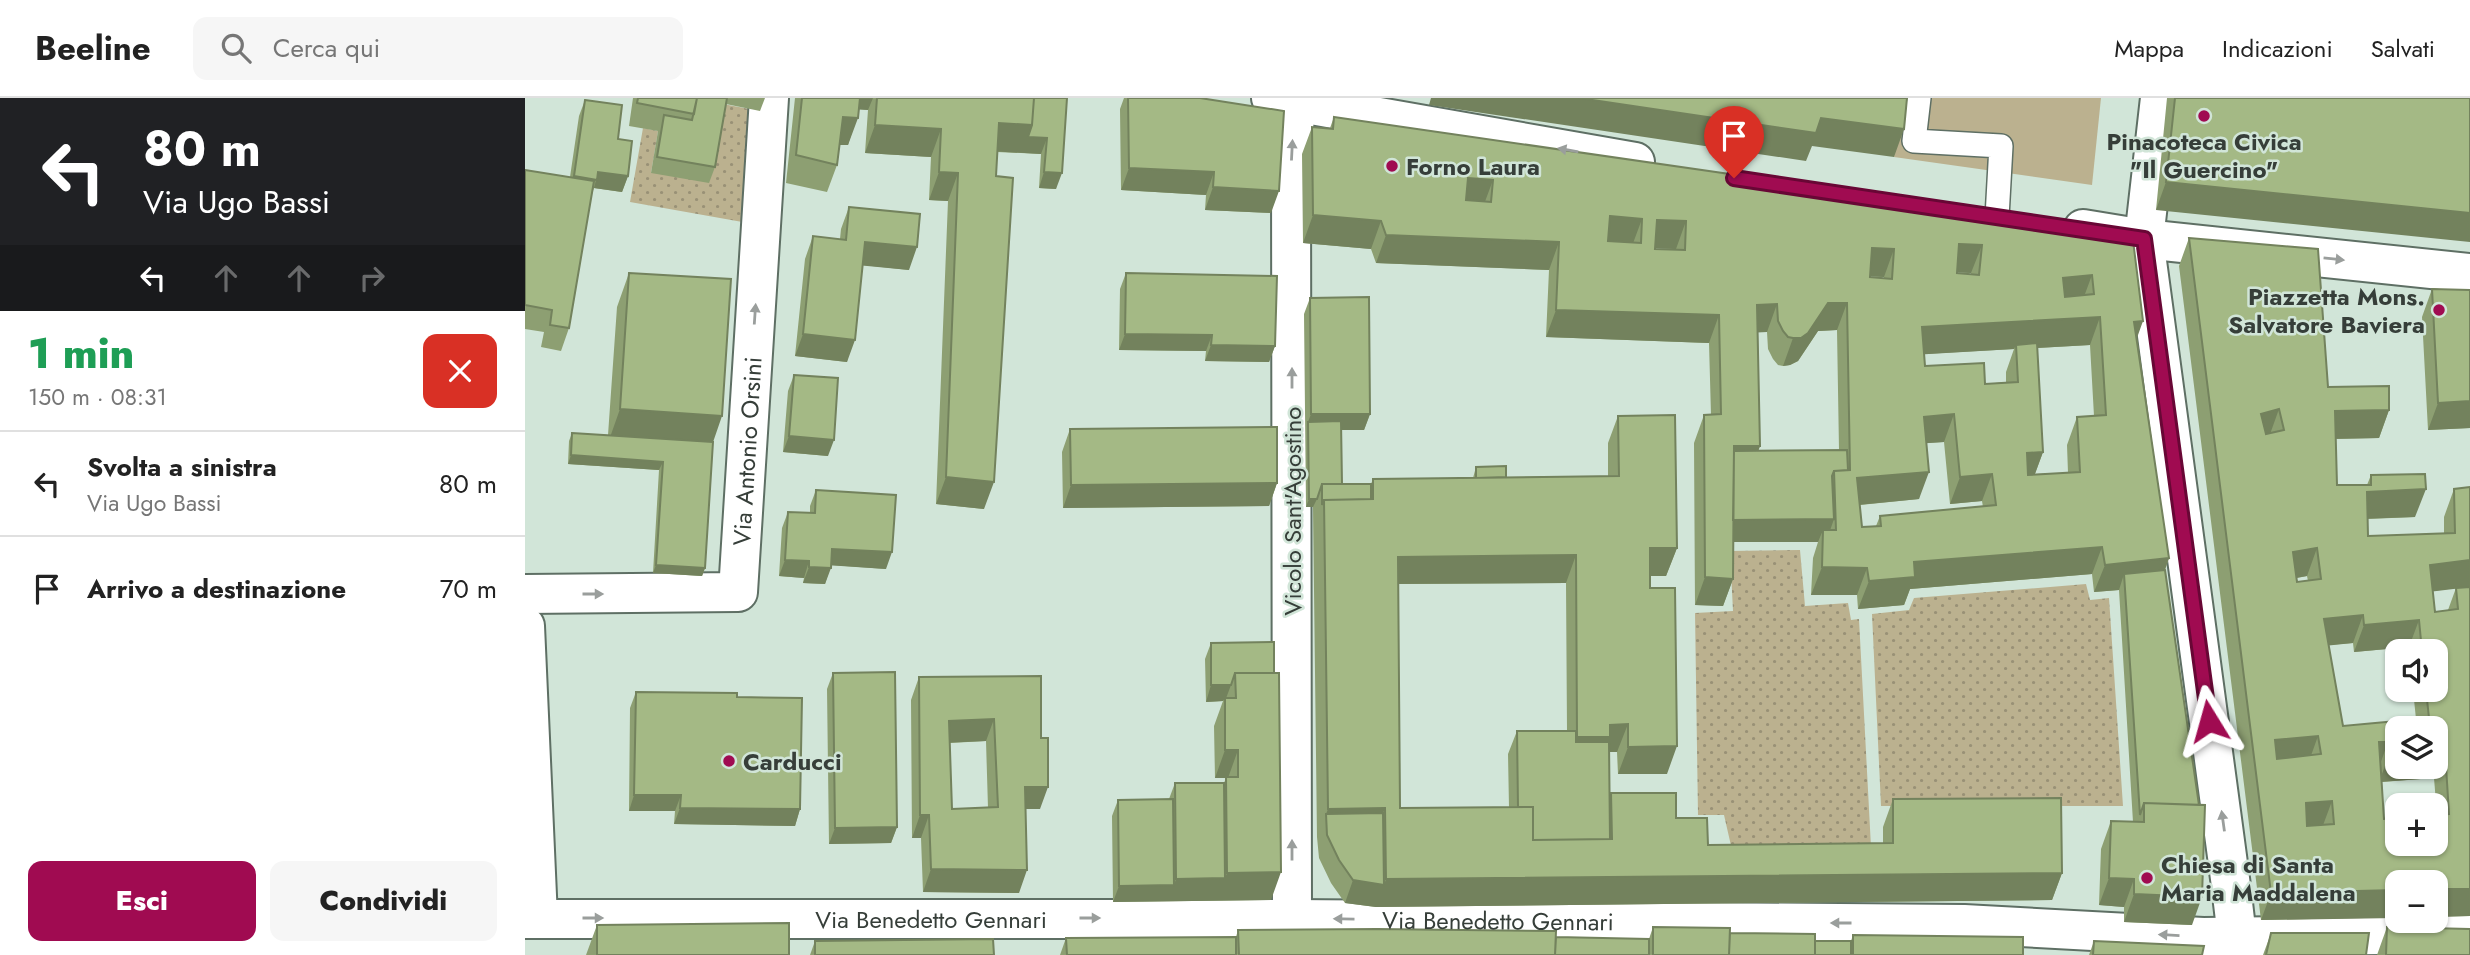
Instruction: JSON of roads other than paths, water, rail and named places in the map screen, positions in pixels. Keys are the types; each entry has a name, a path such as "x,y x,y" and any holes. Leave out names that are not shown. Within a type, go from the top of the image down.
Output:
{"street":[{"name":"Via Antonio Orsini","path":"525,594 737,592 769,98"},
{"path":"2160,98 2144,239 2235,946"},
{"path":"1284,101 1344,105 1666,167"},
{"name":"Vicolo Sant'Agostino","path":"1284,101 1291,151 1292,919"},
{"path":"1957,211 2144,239 2470,273"},
{"path":"525,626 532,918"},
{"name":"Via Benedetto Gennari","path":"532,918 1292,919 1964,924 2235,946 2470,934"}],"lane":[{"path":"1919,98 1914,141 2001,146 1997,217"}],"place":[{"name":"Pinacoteca Civica \"Il Guercino\"","path":"2204,116"},
{"name":"Forno Laura","path":"1392,166"},
{"name":"Piazzetta Mons. Salvatore Baviera","path":"2439,310"},
{"name":"Carducci","path":"729,761"},
{"name":"Chiesa di Santa Maria Maddalena","path":"2147,878"}]}
